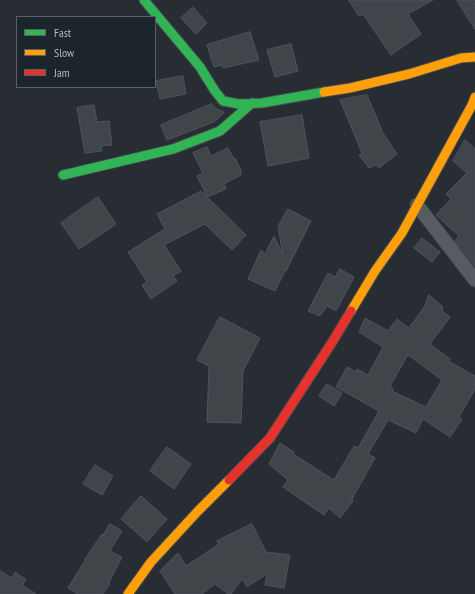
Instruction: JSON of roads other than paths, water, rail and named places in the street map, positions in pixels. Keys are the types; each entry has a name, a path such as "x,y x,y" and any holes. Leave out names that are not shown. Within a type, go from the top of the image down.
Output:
{"street":[{"path":"144,0 200,67 215,91 224,101 239,104 262,102 350,88 409,74 461,58 475,57"},
{"path":"128,594 151,562 270,438 331,344 375,271 402,233 475,97"},
{"path":"63,175 173,149 220,131 252,103"},
{"path":"418,205 475,280"}]}
